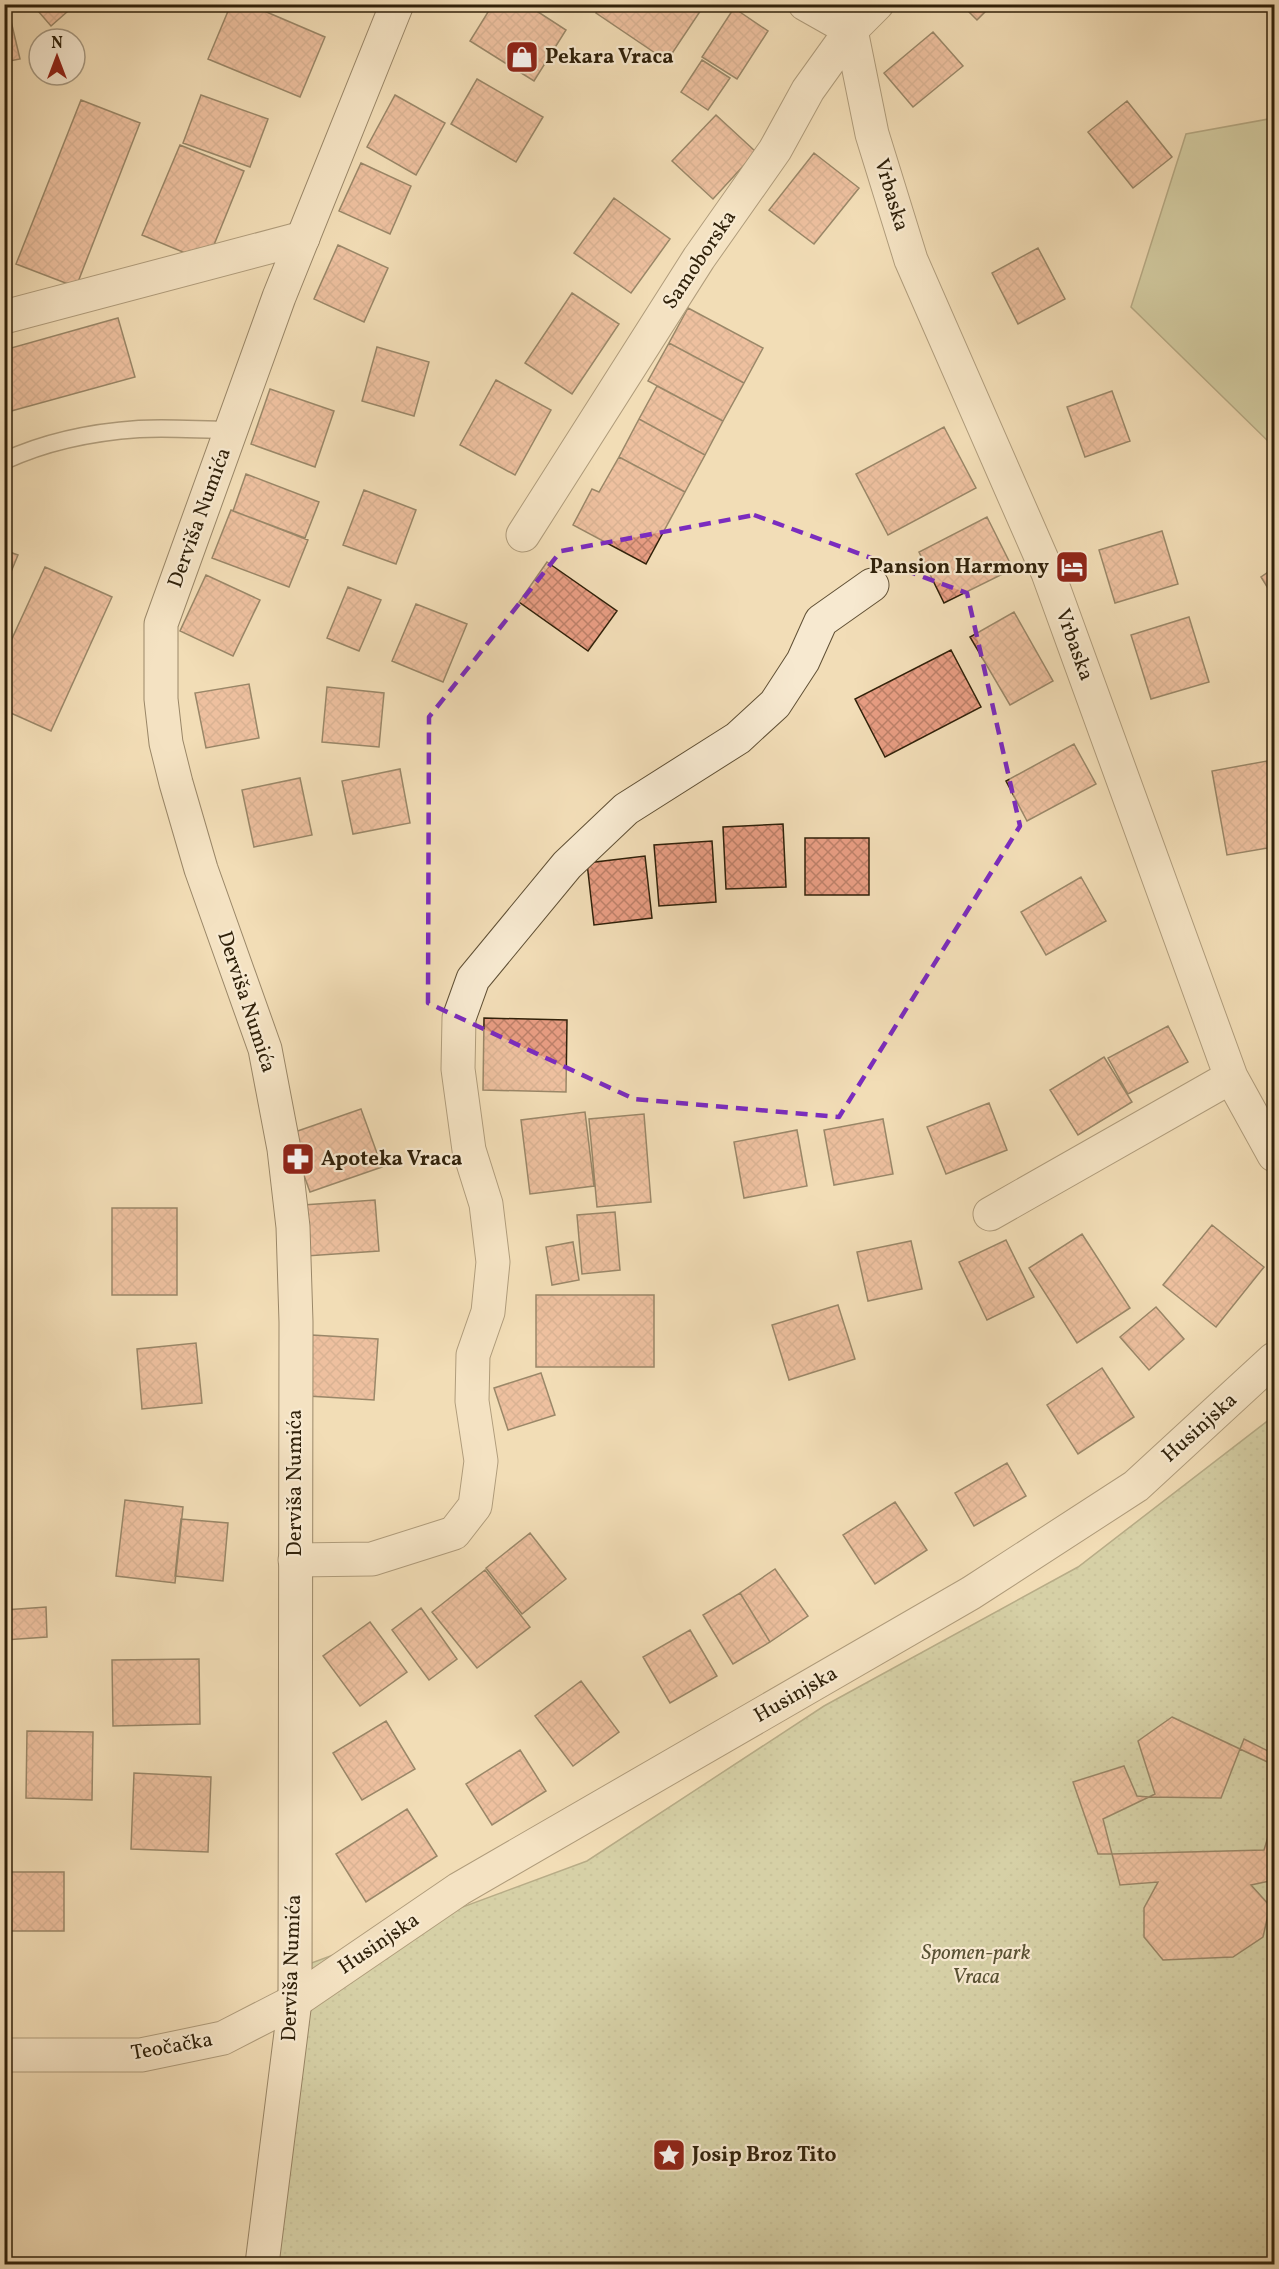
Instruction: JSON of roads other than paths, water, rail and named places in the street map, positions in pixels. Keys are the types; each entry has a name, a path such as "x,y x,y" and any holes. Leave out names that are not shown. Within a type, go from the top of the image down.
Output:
{"street":[{"name":"Derviša Numića","path":"262,2265 295,2001 296,1322 293,1227 284,1149 266,1049 201,869 166,743 161,699 161,624 303,238 397,4"},
{"path":"805,4 851,30 878,4"},
{"name":"Samoborska","path":"523,535 699,258 775,150 808,90 851,30"},
{"name":"Vrbaska","path":"851,30 872,134 912,260 1048,573 1231,1077 1275,1155"},
{"path":"4,316 303,238"},
{"path":"295,1560 372,1559 454,1533 475,1506 481,1461 472,1401 472,1355 488,1312 493,1262 486,1204 469,1150 458,1069 459,1018 473,979 567,865 626,809 738,738 775,704 803,661 821,621 872,585"},
{"path":"990,1214 1231,1077"},
{"name":"Husinjska","path":"295,2001 459,1889 971,1593 1136,1486 1275,1359"},
{"name":"Teočačka","path":"4,2055 141,2055 223,2038 295,2001"}],"lane":[{"path":"4,460 28,450 103,434 140,429 231,430"}],"place":[{"name":"Pekara Vraca","path":"522,57"},
{"name":"Pansion Harmony","path":"1072,567"},
{"name":"Apoteka Vraca","path":"298,1159"},
{"name":"Josip Broz Tito","path":"669,2155"}],"park label":[{"name":"Spomen-park Vraca","path":"976,1965"}]}
